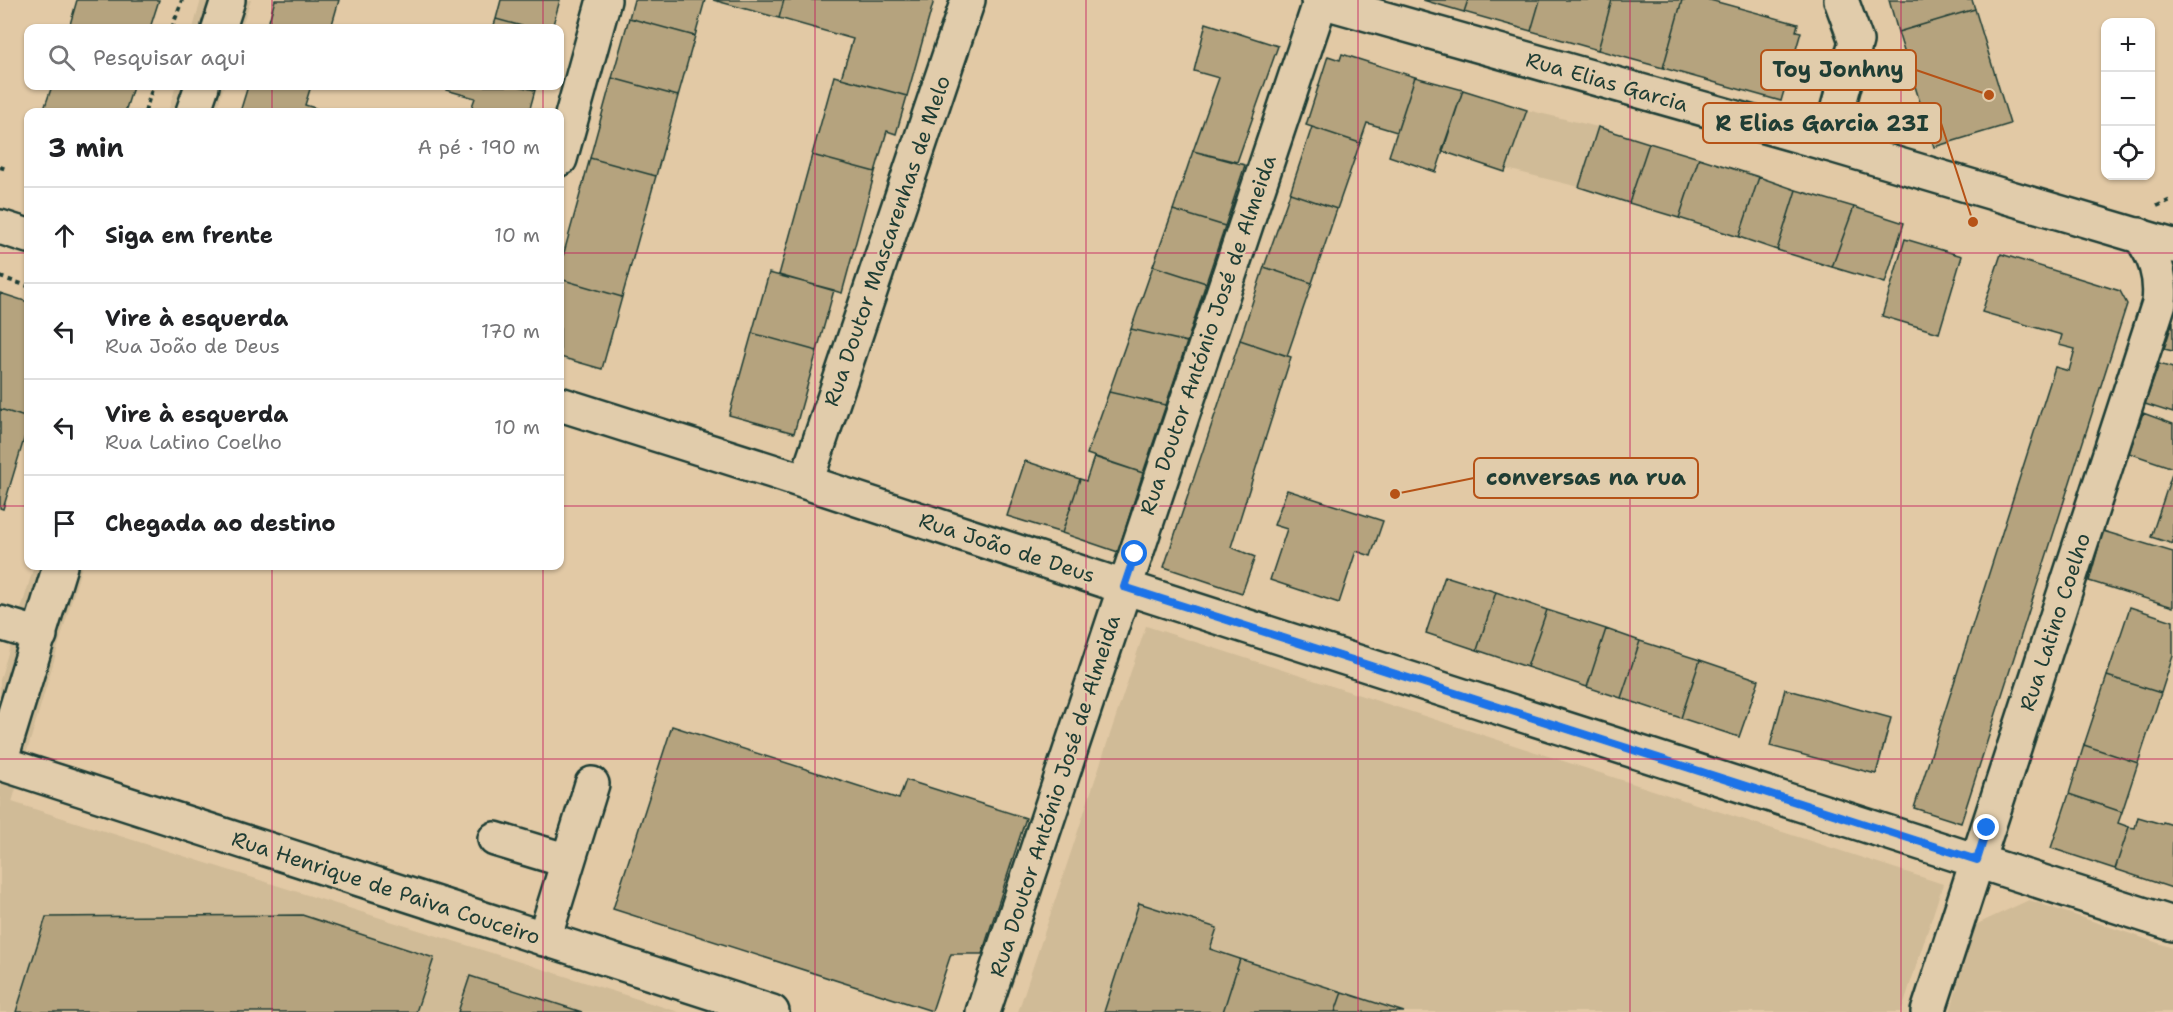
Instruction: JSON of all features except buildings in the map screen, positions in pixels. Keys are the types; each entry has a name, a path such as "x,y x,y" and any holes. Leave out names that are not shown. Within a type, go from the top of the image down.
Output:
{"street":[{"path":"220,24 228,0"},
{"path":"564,145 604,0"},
{"name":"Rua Doutor Mascarenhas de Melo","path":"806,482 968,0"},
{"name":"Rua Elias Garcia","path":"1320,0 1828,144 2139,234 2173,246"},
{"name":"Rua Doutor António José de Almeida","path":"983,1012 1320,0"},
{"path":"1828,144 1856,41 1840,0"},
{"path":"195,108 201,90"},
{"path":"0,227 24,235"},
{"name":"Rua Latino Coelho","path":"1928,1012 2160,303 2161,290 2157,264 2139,234"},
{"name":"Rua João de Deus","path":"564,405 2173,924"},
{"path":"0,763 59,570"},
{"path":"0,623 40,635"},
{"name":"Rua Henrique de Paiva Couceiro","path":"0,763 772,1012"},
{"path":"544,939 592,784"},
{"path":"495,839 568,861"}],"path":[{"path":"173,24 182,0"},
{"path":"146,108 152,90"},
{"path":"0,167 6,169"},
{"path":"0,277 24,285"}],"shaded area":[{"path":"201,0 251,0 242,24 194,24"},
{"path":"175,90 223,90 217,108 169,108"},
{"path":"1527,110 1598,127 1579,187 1507,169"},
{"path":"33,570 81,570 12,802 679,1012 0,1012 0,680"},
{"path":"1146,626 1943,884 1901,1012 1018,1012"},
{"path":"2029,900 2173,948 2173,1012 1950,1012 1975,925"}],"place":[{"name":"Toy Jonhny","path":"1989,95"},
{"name":"R Elias Garcia 23I","path":"1973,222"},
{"name":"conversas na rua","path":"1395,494"}],"route":[{"path":"1135,554 1124,587 1977,860 1987,828"}]}
